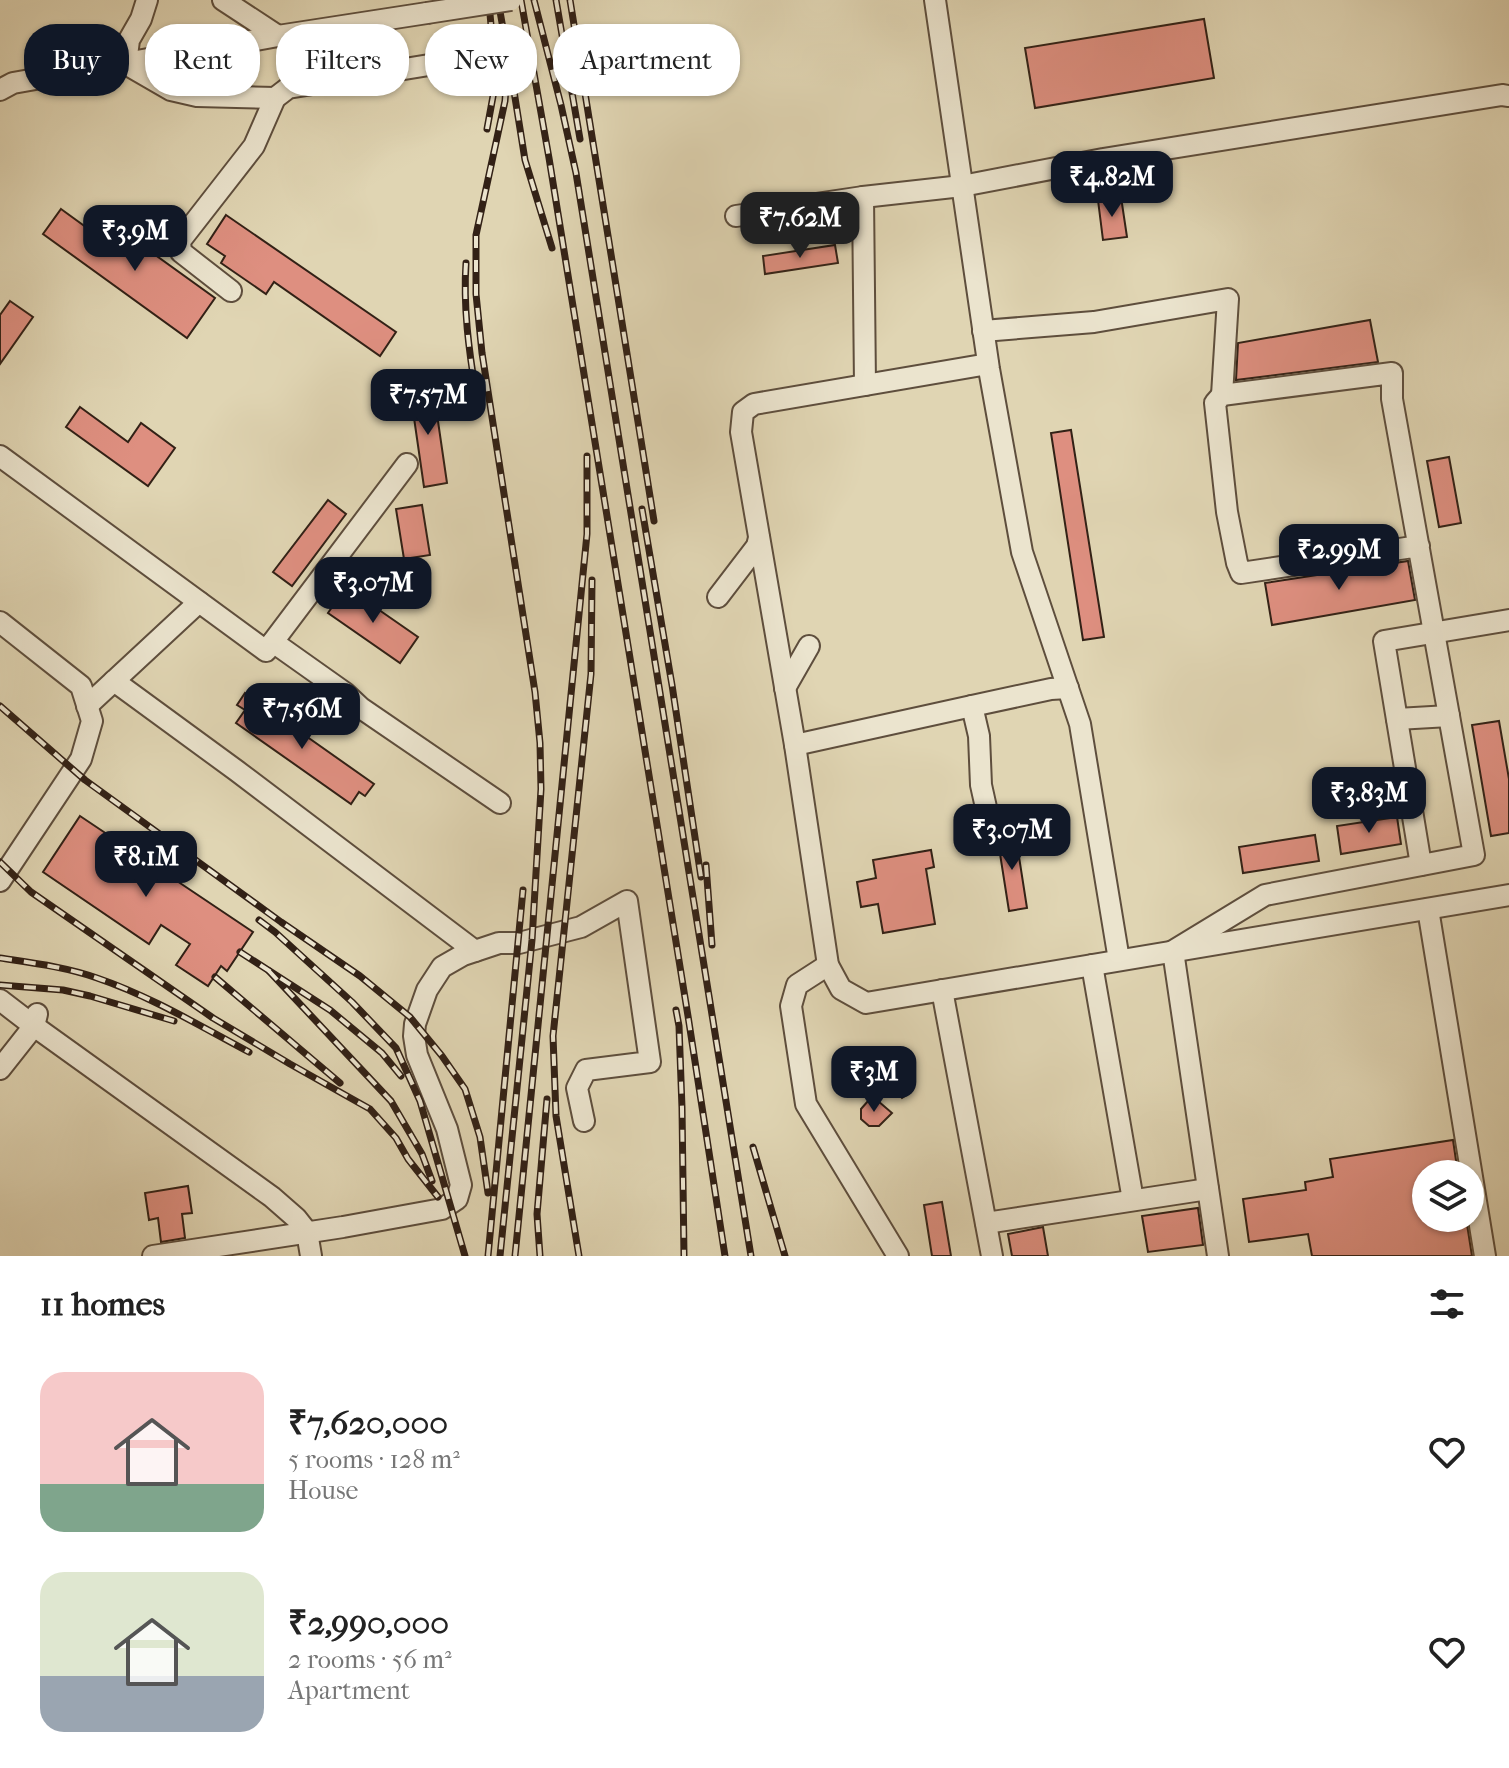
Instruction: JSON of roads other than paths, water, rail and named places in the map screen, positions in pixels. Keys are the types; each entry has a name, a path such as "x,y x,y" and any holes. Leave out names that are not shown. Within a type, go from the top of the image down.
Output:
{"street":[{"path":"129,40 147,0"},
{"path":"223,0 276,35"},
{"path":"356,24 511,0"},
{"path":"938,1 988,364 1022,552 1080,724 1119,960"},
{"path":"129,63 276,36"},
{"path":"129,66 171,90 197,96 275,98"},
{"path":"231,291 181,252 180,241 254,146 275,98 288,88 425,66"},
{"path":"0,90 24,81"},
{"path":"736,216 962,186 1103,159 1509,96"},
{"path":"863,197 865,385"},
{"path":"983,331 1094,322 1228,299 1222,395 1215,403 1227,512 1241,573 1419,546"},
{"path":"988,364 754,404 743,412 741,432 795,745 828,965 841,989 866,1003 1509,895"},
{"path":"1173,951 1265,895 1474,855 1392,399 1392,373 1222,395"},
{"path":"0,456 266,651 407,464"},
{"path":"718,597 757,546 759,538"},
{"path":"87,706 199,602"},
{"path":"1421,865 1384,641 1509,620"},
{"path":"0,622 81,686 92,721 81,759 0,881"},
{"path":"273,642 345,693 361,708 500,803"},
{"path":"785,688 809,646"},
{"path":"114,681 475,951"},
{"path":"795,745 1051,689 1068,688"},
{"path":"972,706 979,736 981,785 991,830"},
{"path":"1397,719 1449,716"},
{"path":"159,1255 442,1209 457,1199 461,1185 447,1129 417,1055 414,1036 427,990 442,967 463,955 499,943 519,943 581,927 627,901 650,1062 586,1070 577,1088 584,1121"},
{"path":"1428,909 1485,1256"},
{"path":"1173,951 1218,1256"},
{"path":"828,965 797,985 791,1006 806,1104 898,1256"},
{"path":"1092,965 1133,1200"},
{"path":"942,990 992,1256"},
{"path":"0,1000 36,1020 272,1197 307,1232 311,1256"},
{"path":"0,1069 36,1020"},
{"path":"986,1223 1208,1189"}],"railway":[{"path":"498,0 508,57 505,101 476,235 476,294 482,353 535,692 541,789 532,940 500,1256"},
{"path":"521,0 725,1256"},
{"path":"534,0 576,173 751,1256"},
{"path":"556,0 580,139"},
{"path":"570,0 654,521"},
{"path":"487,129 496,80 490,14"},
{"path":"515,96 525,160 552,248"},
{"path":"466,263 467,329 476,394"},
{"path":"515,1256 587,534 587,456"},
{"path":"642,509 701,877"},
{"path":"579,1256 556,1116 553,1036 591,674 592,580"},
{"path":"0,706 85,780 360,976 410,1017 465,1089 480,1137 488,1193"},
{"path":"0,862 31,892 213,1018 370,1109 396,1138 408,1159 438,1197"},
{"path":"706,865 712,945"},
{"path":"488,1256 523,890"},
{"path":"259,920 352,1002 396,1048 420,1101 465,1256"},
{"path":"240,952 330,1010 382,1053 401,1076"},
{"path":"0,958 73,971 117,985 249,1052"},
{"path":"269,971 391,1101 422,1154 432,1181"},
{"path":"215,977 340,1083"},
{"path":"0,985 63,990 174,1021"},
{"path":"676,1010 682,1108 684,1256"},
{"path":"540,1256 537,1214 547,1099"},
{"path":"753,1147 785,1256"}]}
